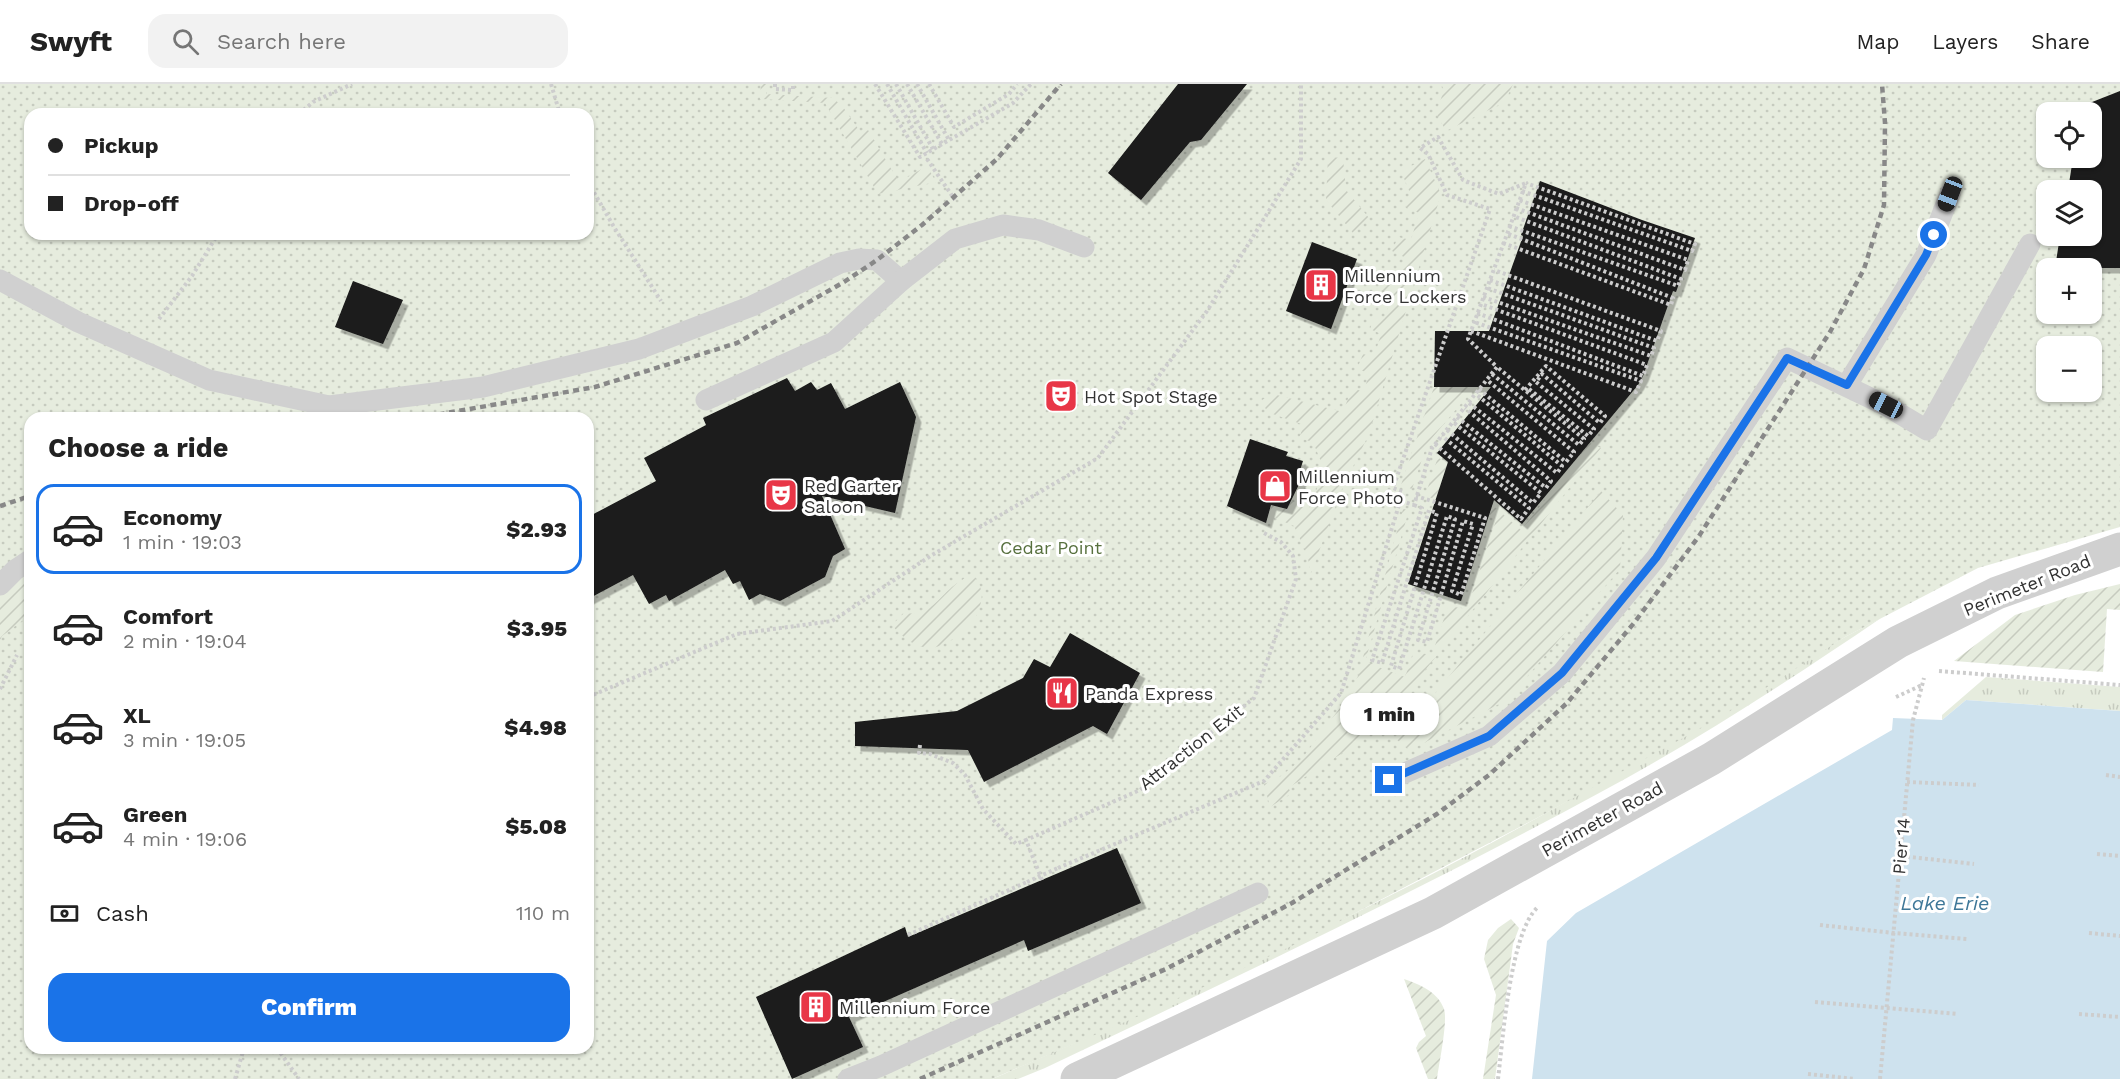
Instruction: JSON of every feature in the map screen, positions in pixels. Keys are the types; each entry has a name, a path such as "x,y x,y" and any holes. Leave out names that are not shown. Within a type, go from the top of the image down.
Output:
{"street":[{"name":"Perimeter Road","path":"1077,1079 1433,913 1711,759 1898,642 1997,593 2120,549"}],"lane":[{"path":"1847,385 1926,255 1950,194"},
{"path":"706,400 834,342 901,280 956,239 1003,225 1040,230 1084,247"},
{"path":"1389,780 1489,736 1562,673 1656,558 1787,358 1886,405 1927,430 2030,244"},
{"path":"0,280 78,322 209,380 329,406 483,387 639,349 752,306 840,263 859,259 877,260 901,280"},
{"path":"0,585 24,564"},
{"path":"848,1079 1258,893"}],"path":[{"path":"306,108 314,102 352,84"},
{"path":"551,84 558,108"},
{"path":"775,84 775,89 793,90 794,84"},
{"path":"875,84 920,157 1018,100 1031,84"},
{"path":"887,84 927,153"},
{"path":"896,84 933,149"},
{"path":"907,84 942,144"},
{"path":"917,84 949,140"},
{"path":"929,84 954,127 1009,94 1017,84"},
{"path":"594,694 737,634 832,621 932,555 1098,458 1207,311 1301,159 1301,84"},
{"path":"908,935 1058,868 1264,782 1341,693 1401,501 1403,492 1392,488 1490,209 1447,195 1428,154 1420,148 1438,137 1463,180 1499,194 1526,183 1695,244 1692,251 1522,191"},
{"path":"927,159 949,192 980,231"},
{"path":"1492,374 1580,445 1584,439 1497,367 1468,339 1526,183"},
{"path":"594,192 680,333"},
{"path":"1516,208 1685,270 1689,260 1519,200"},
{"path":"1509,226 1678,286 1681,279 1514,216"},
{"path":"1503,243 1671,305 1673,298 1506,233"},
{"path":"136,348 192,276 214,240"},
{"path":"1490,280 1657,341 1661,331 1494,270"},
{"path":"1484,297 1651,356 1654,348 1487,288"},
{"path":"1477,313 1643,376 1647,365 1481,304"},
{"path":"1471,331 1636,392 1641,381 1474,322"},
{"path":"1546,366 1605,416 1599,423 1542,374 1536,382 1594,429 1588,436 1529,389 1526,391 1546,366"},
{"path":"1414,505 1432,448 1497,367"},
{"path":"1479,389 1566,462 1574,452 1487,380"},
{"path":"1469,403 1557,473 1562,466 1476,394"},
{"path":"1457,417 1546,488 1551,480 1465,408"},
{"path":"1447,430 1533,504 1542,493 1454,422"},
{"path":"1435,444 1521,519 1529,508 1442,436"},
{"path":"1401,501 1422,508 1372,660 1382,663 1429,510 1437,513 1391,666 1400,669 1447,516 1455,519 1418,640 1427,642 1463,521 1473,524 1452,591 1461,595 1485,518 1416,496"},
{"name":"Attraction Exit","path":"1026,840 1140,790 1254,698 1296,579 1293,556 1281,542 1262,531"},
{"path":"0,689 17,655"},
{"path":"1887,703 1922,685 1923,678 1937,670 2120,685"},
{"name":"Pier 14","path":"1880,1079 1913,720 1922,685"},
{"path":"920,745 919,753 930,754 953,763 965,775 983,808 1016,844 1026,840 1042,880"},
{"path":"2106,775 2120,777"},
{"path":"1907,782 1979,785"},
{"path":"2097,854 2120,856"},
{"path":"1900,856 1974,864"},
{"path":"1498,1079 1514,958 1531,913 1545,900"},
{"path":"1820,925 1967,939"},
{"path":"2089,933 2120,936"},
{"path":"1815,1002 1958,1014"},
{"path":"2079,1014 2120,1017"},
{"path":"235,1079 241,1054"},
{"path":"281,1054 299,1079"},
{"path":"1808,1074 1855,1079"}],"green space":[{"name":"Cedar Point","path":"0,84 2120,84 2120,527 1978,568 1845,637 1716,720 1537,818 1298,943 1169,1003 992,1079 0,1079"},
{"path":"761,84 766,84 766,94 833,98 843,107 861,133 868,130 899,182 927,166 936,182 878,194 825,103 760,99"},
{"path":"1441,84 1513,84 1505,102 1446,131 1436,113 1444,90"},
{"path":"1328,157 1343,158 1346,190 1369,218 1353,233 1326,200"},
{"path":"1425,159 1441,194 1369,434 1342,489 1311,573 1307,554 1294,526 1268,515 1272,505 1287,509 1291,501 1309,510 1324,469 1313,442 1299,438 1304,425 1267,412 1262,400 1273,394 1343,412 1352,388 1364,392 1369,373 1357,369 1363,354 1374,357 1381,334 1370,329 1374,317 1384,319 1393,294 1381,290 1385,277 1397,280 1406,258 1392,251 1398,237 1411,240 1419,213 1406,207 1410,193 1401,171"},
{"path":"1434,387 1475,387 1427,444 1412,489 1401,485"},
{"path":"1590,443 1601,448 1385,721 1355,745 1288,788 1292,793 1270,807 1264,784 1277,779 1301,760 1342,705 1358,676 1403,509 1409,510 1365,662 1405,677 1414,652 1432,655 1448,606 1467,609 1497,517 1425,496 1438,457 1521,530"},
{"path":"1601,491 1623,515 1620,569 1507,700 1410,750 1397,740"},
{"path":"972,573 979,583 982,594 981,603 973,622 958,636 940,646 931,648 919,646 909,641 892,625 904,613 926,610"},
{"path":"24,575 24,620 0,640 0,594"},
{"path":"2120,584 2120,610 2107,609 2103,672 1954,661 2015,615 2075,595"},
{"path":"1881,618 1778,687 1673,752 1533,829 1325,934 1045,1068 1018,1079 992,1079 1199,987 1404,889 1576,796"},
{"path":"1986,677 2120,687 2120,711 1966,700 1942,720 1942,715"},
{"path":"1511,919 1519,928 1513,944 1495,1079 1483,1079 1496,995 1484,959 1488,940 1498,928"},
{"path":"1404,979 1433,993 1444,1009 1444,1032 1437,1079 1428,1079 1416,1048 1426,1036"}],"water":[{"name":"Lake Erie","path":"1966,700 2120,711 2120,1079 1532,1079 1547,941 1576,913 1892,730 1893,718 1942,720"}],"building":[{"path":"1178,84 1247,84 1201,140 1190,142 1141,200 1108,173"},
{"path":"2120,91 2120,268 2102,268 2102,258 2057,258 2058,246 2102,246 2102,180 2070,180 2071,168 2102,168 2102,102 2092,102"},
{"path":"1540,181 1695,238 1676,292 1673,291 1638,385 1522,524 1494,500 1461,601 1408,584 1448,462 1437,453 1491,387 1434,387 1435,331 1489,331"},
{"name":"Millennium Force Lockers","path":"1312,242 1357,259 1331,329 1286,311"},
{"path":"353,281 403,300 383,344 335,327"},
{"name":"Red Garter Saloon","path":"787,378 795,391 811,382 817,390 831,383 845,409 900,382 916,417 895,513 822,496 845,549 833,556 825,577 780,601 760,594 749,600 740,581 733,584 725,570 669,601 666,595 649,604 633,575 594,596 594,514 656,481 644,458 706,425 703,418"},
{"name":"Millennium Force Photo","path":"1250,439 1288,452 1286,456 1303,461 1300,470 1305,472 1287,509 1271,505 1266,523 1227,506"},
{"name":"Panda Express","path":"1070,633 1140,673 1107,734 1093,726 984,782 968,750 855,746 855,722 957,711 1023,678 1034,659 1050,667"},
{"path":"1117,848 1141,903 1028,951 1024,940 849,1017 863,1047 792,1079 756,997 905,927 908,937"}],"railway":[{"path":"452,412 595,387 737,343 844,282 922,225 997,159 1061,84"},
{"path":"920,1079 1166,969 1292,903 1437,814 1489,775 1567,703 1634,623 1699,536 1830,332 1864,269 1884,205 1885,123 1882,84"},
{"path":"0,506 24,498"}],"place":[{"name":"Millennium Force Lockers","path":"1321,285"},
{"name":"Hot Spot Stage","path":"1061,396"},
{"name":"Millennium Force Photo","path":"1275,486"},
{"name":"Red Garter Saloon","path":"781,495"},
{"name":"Panda Express","path":"1062,693"},
{"name":"Millennium Force","path":"816,1007"}],"route":[{"path":"1389,780 1489,736 1562,673 1656,558 1787,358 1847,385 1926,255 1934,235"}]}
